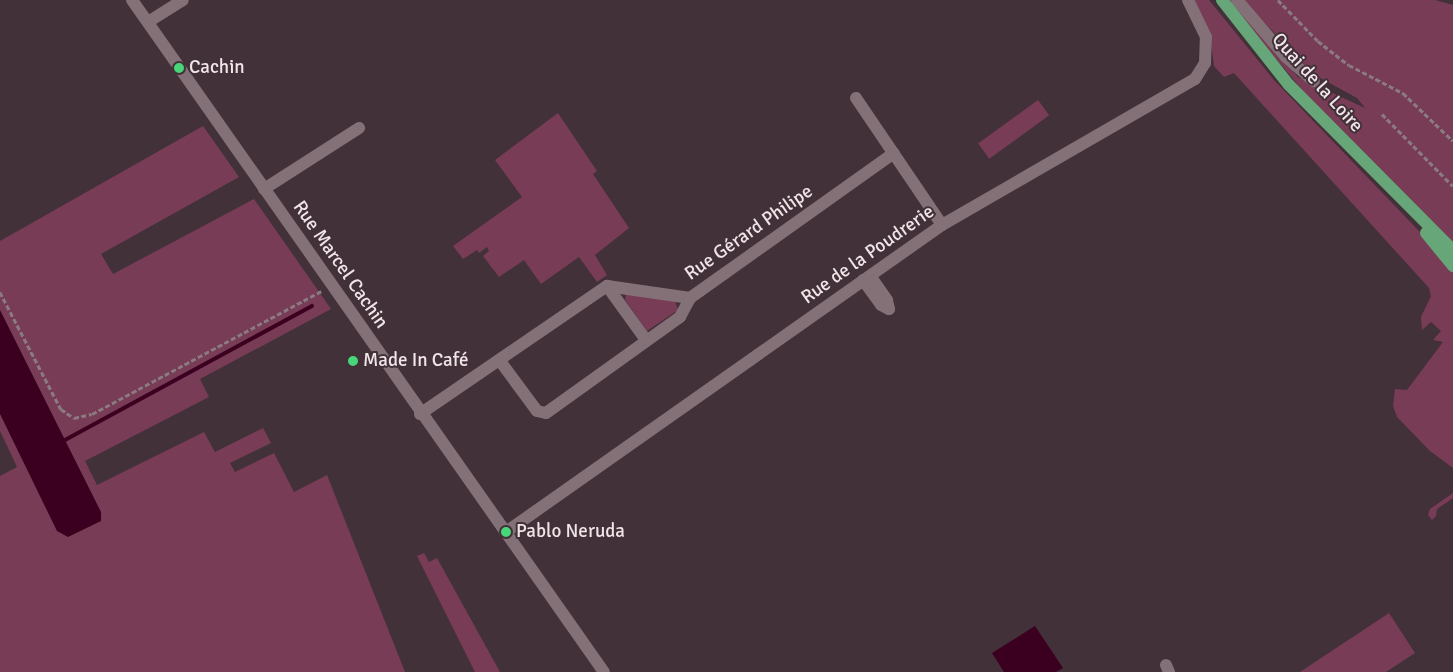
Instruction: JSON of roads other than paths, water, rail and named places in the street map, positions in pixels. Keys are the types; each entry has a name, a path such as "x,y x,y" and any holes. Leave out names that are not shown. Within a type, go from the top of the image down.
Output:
{"main road":[{"name":"Quai de la Loire","path":"1222,0 1289,85 1453,250"},
{"name":"Quai de la Loire","path":"1388,186 1453,266"}],"street":[{"name":"Rue Marcel Cachin","path":"132,0 420,414 506,532 604,672"},
{"path":"148,22 183,0"},
{"name":"Rue de la Poudrerie","path":"506,532 942,225 1195,79 1205,63 1206,38 1188,0"},
{"path":"1237,0 1286,57 1314,80"},
{"path":"856,98 942,225"},
{"path":"264,189 359,128"},
{"name":"Rue Gérard Philipe","path":"500,361 537,411 544,413 680,317 690,298 894,153"},
{"path":"607,286 646,340"},
{"path":"420,414 607,286 690,298"}],"waterway":[{"path":"65,440 312,306"}],"place":[{"name":"Cachin","path":"179,68"},
{"name":"Made In Café","path":"353,361"},
{"name":"Pablo Neruda","path":"506,532"}]}
